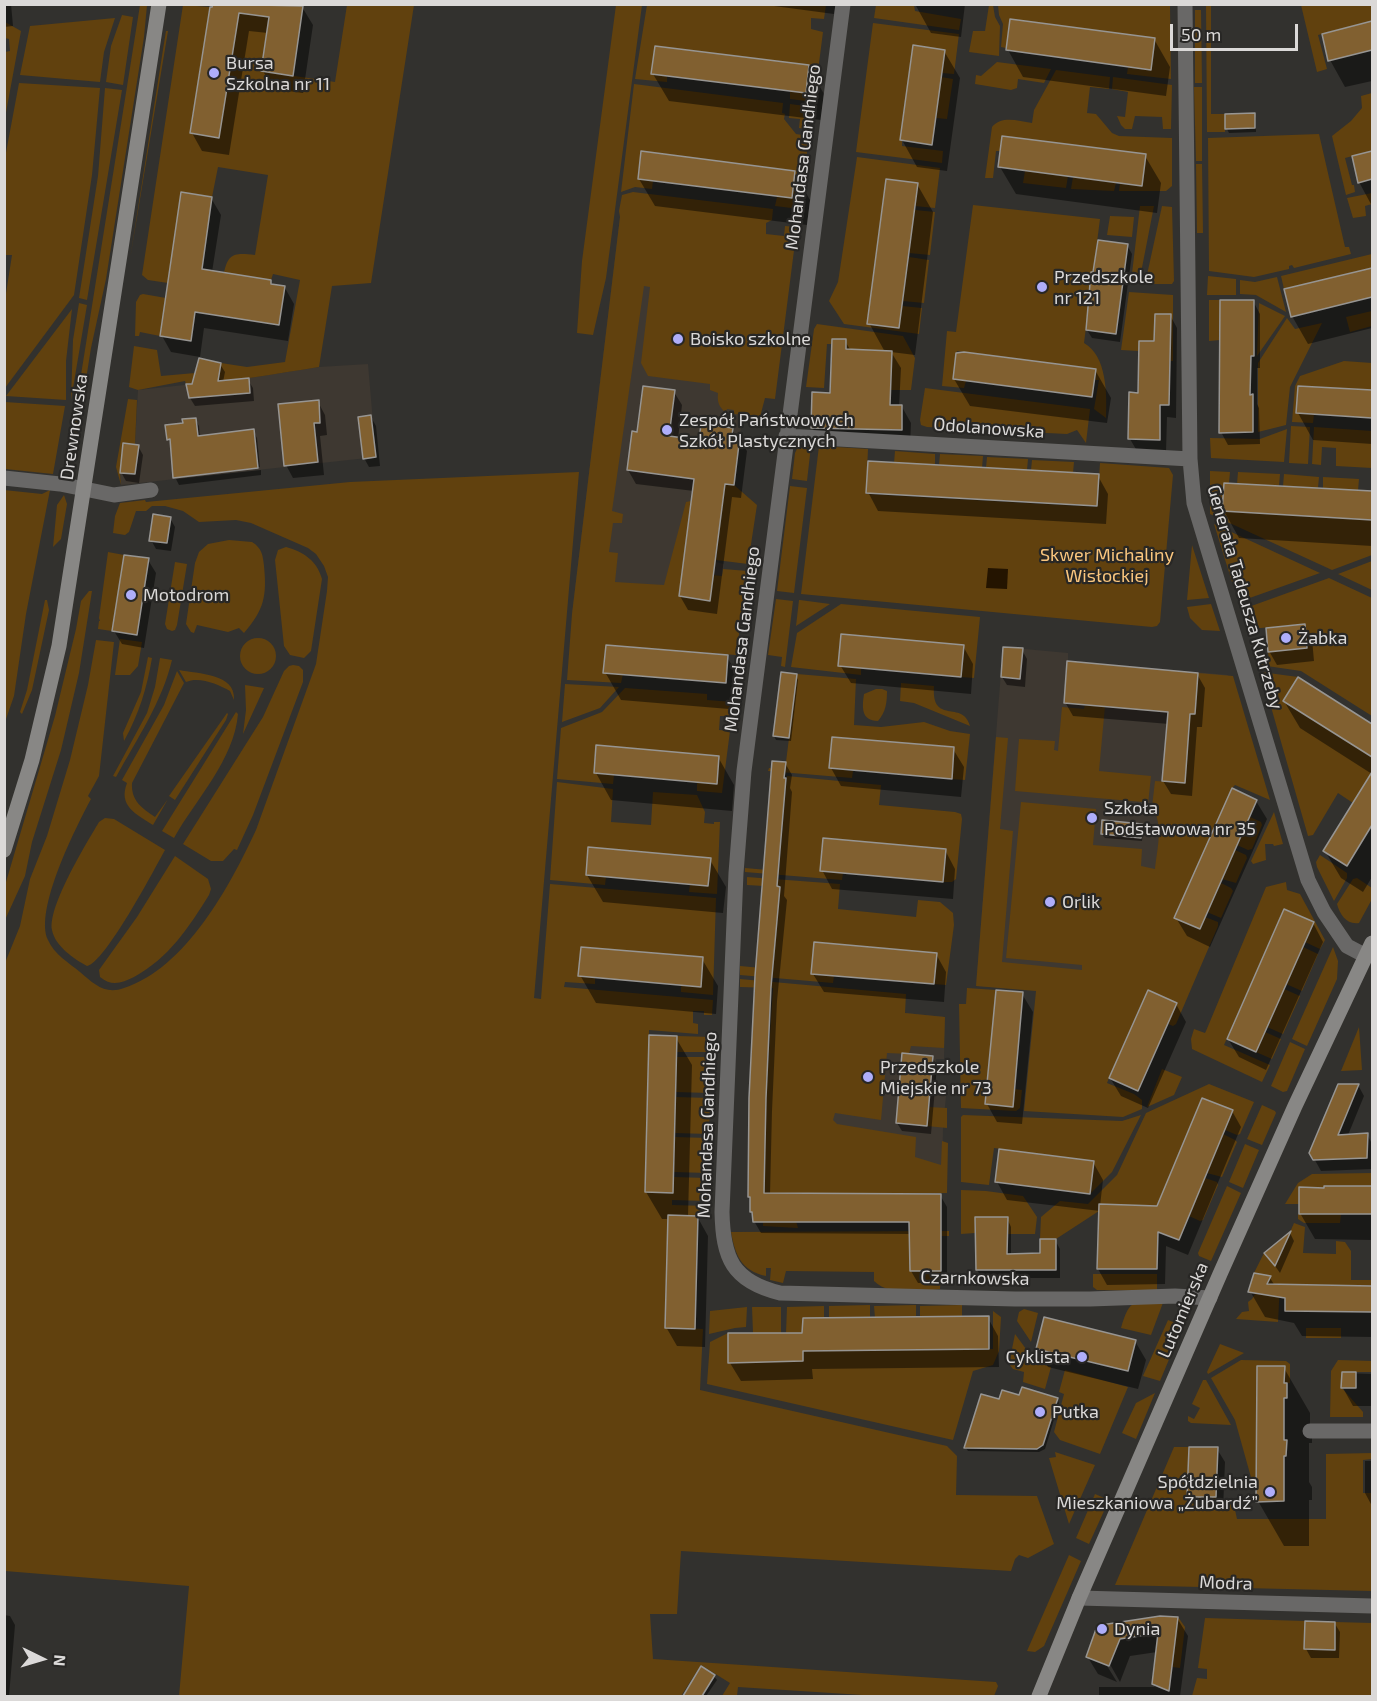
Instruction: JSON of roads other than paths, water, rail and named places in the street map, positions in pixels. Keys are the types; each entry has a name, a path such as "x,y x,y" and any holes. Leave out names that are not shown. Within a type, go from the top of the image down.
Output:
{"main road":[{"name":"Drewnowska","path":"4,850 32,760 51,686 84,490 159,4"},
{"name":"Lutomierska","path":"1039,1696 1079,1598 1210,1298 1295,1106 1369,950"}],"street":[{"name":"Mohandasa Gandhiego","path":"742,1277 732,1266 726,1249 722,1231 722,1212 736,873 744,771 843,4"},
{"name":"Generała Tadeusza Kutrzeby","path":"1185,4 1190,459 1194,503 1304,868 1324,912 1347,946 1369,950"},
{"name":"Odolanowska","path":"786,436 1190,459"},
{"path":"4,478 60,484 114,495 151,490"},
{"name":"Czarnkowska","path":"742,1277 768,1290 795,1294 1015,1299 1174,1296 1210,1298"},
{"path":"1310,1431 1372,1431"},
{"name":"Modra","path":"1079,1598 1372,1606"}],"place":[{"name":"Bursa Szkolna nr 11","path":"214,73"},
{"name":"Przedszkole nr 121","path":"1042,287"},
{"name":"Boisko szkolne","path":"678,339"},
{"name":"Zespół Państwowych Szkół Plastycznych","path":"667,430"},
{"name":"Motodrom","path":"131,595"},
{"name":"Żabka","path":"1286,638"},
{"name":"Szkoła Podstawowa nr 35","path":"1092,818"},
{"name":"Orlik","path":"1050,902"},
{"name":"Przedszkole Miejskie nr 73","path":"868,1077"},
{"name":"Cyklista","path":"1082,1357"},
{"name":"Putka","path":"1040,1412"},
{"name":"Spółdzielnia Mieszkaniowa „Żubardź”","path":"1270,1492"},
{"name":"Dynia","path":"1102,1629"}],"park label":[{"name":"Skwer Michaliny Wisłockiej","path":"1107,565"}]}
